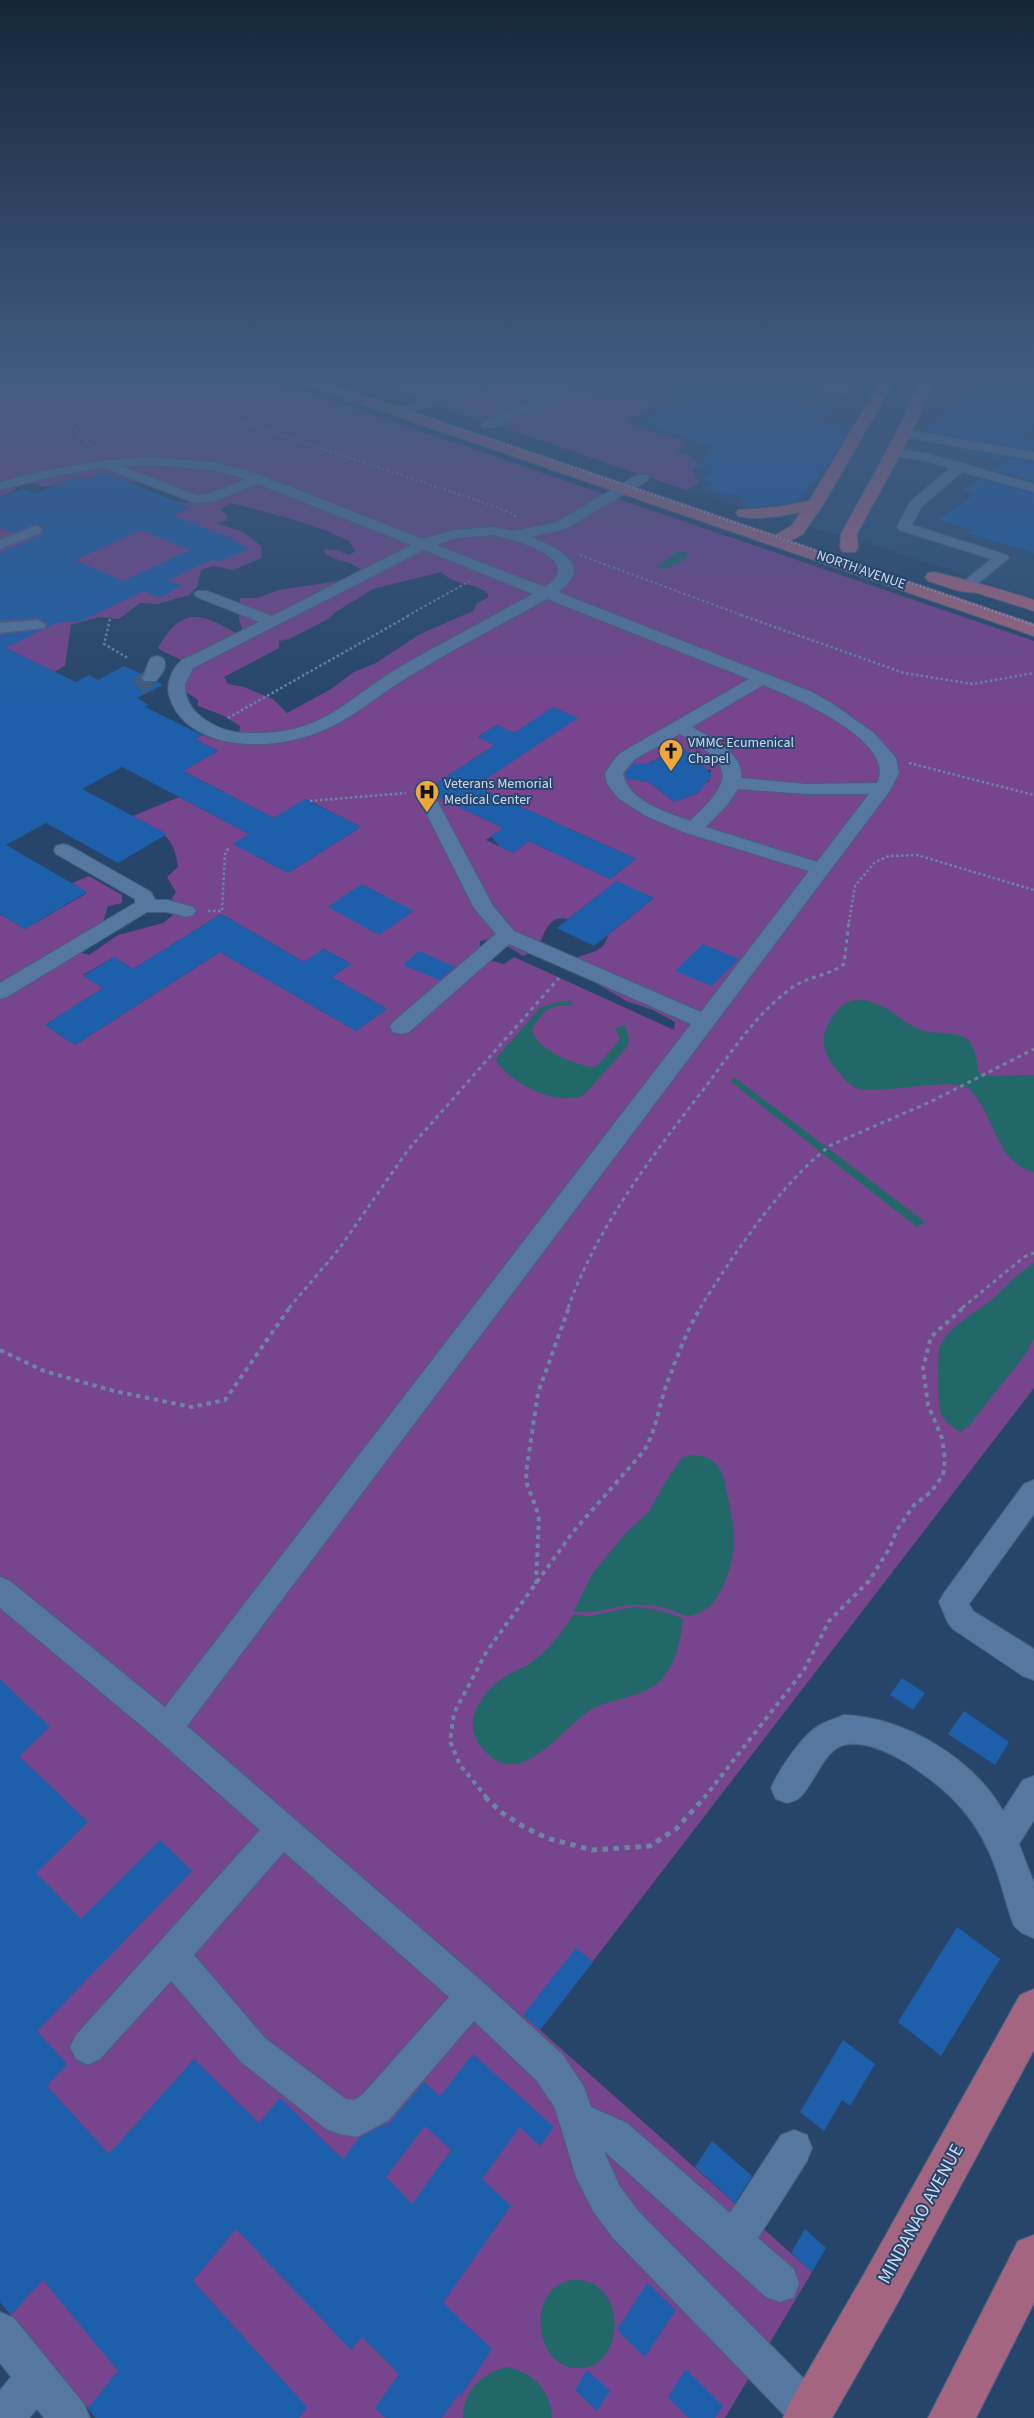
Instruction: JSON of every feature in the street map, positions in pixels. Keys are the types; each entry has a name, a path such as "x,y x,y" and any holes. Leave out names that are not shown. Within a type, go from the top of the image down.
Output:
{"main road":[{"name":"NORTH AVENUE","path":"623,488 776,541 823,540 1034,630"},
{"path":"826,488 815,506 823,540 849,534 873,488"},
{"path":"744,513 777,512 815,506"},
{"name":"NORTH AVENUE","path":"725,507 867,554"},
{"name":"NORTH AVENUE","path":"920,572 965,587 980,588 1034,606"},
{"name":"NORTH AVENUE","path":"965,587 973,594 1034,614"},
{"name":"MINDANAO AVENUE","path":"808,2415 880,2290 1034,2009"},
{"path":"951,2418 1028,2287"}],"street":[{"path":"167,488 195,499 210,498 236,488"},
{"path":"167,1728 883,788 890,775 890,765 887,757 861,732 832,710 806,696 282,488"},
{"path":"935,488 915,505 904,527 986,553 1002,560 965,587"},
{"path":"510,535 560,526 626,489"},
{"path":"228,491 248,501"},
{"path":"549,546 560,526"},
{"path":"0,545 35,530"},
{"path":"493,532 510,535 549,546 564,561 567,569 560,582 546,593 401,674 323,726 285,736 258,739 231,736 208,729 186,713 178,697 177,676 187,665 423,545 445,536 493,532"},
{"path":"971,563 986,553"},
{"path":"202,594 273,622"},
{"path":"0,628 38,626"},
{"path":"150,678 158,668 157,661"},
{"path":"763,678 630,754 620,763 616,771 615,781 627,799 694,829 821,869"},
{"path":"679,727 723,755 732,770 732,783 694,829"},
{"path":"732,783 806,789 883,788"},
{"path":"424,791 484,908 507,935 704,1022"},
{"path":"0,992 143,906 146,901 144,896 63,850"},
{"path":"143,906 168,906 186,911"},
{"path":"401,1027 507,935"},
{"path":"1034,1492 954,1602 958,1614 963,1620 1034,1666"},
{"path":"0,1590 167,1728 473,1996 550,2068 570,2100 589,2164 606,2198 626,2225 808,2415"},
{"path":"787,1788 827,1737 841,1730 860,1730 887,1737 908,1747 951,1776 980,1804 1000,1843 1026,1914 1034,1921"},
{"path":"1000,1843 1034,1791"},
{"path":"88,2047 282,1830"},
{"path":"171,1955 253,2050 339,2116 358,2119 376,2107 473,1996"},
{"path":"576,2121 595,2126 614,2136 780,2282"},
{"path":"734,2241 794,2148"},
{"path":"0,2332 70,2418"},
{"path":"4,2418 36,2377"}],"path":[{"path":"437,488 511,513 535,532"},
{"path":"549,546 904,673 972,684 1034,673"},
{"path":"208,729 473,579"},
{"path":"110,619 104,644 128,658"},
{"path":"887,757 1034,795"},
{"path":"310,801 424,791"},
{"path":"186,911 222,911 226,854 229,847"},
{"path":"536,1584 538,1516 527,1484 526,1473 538,1393 577,1284 603,1233 660,1146 737,1045 769,1008 794,986 835,971 844,964 846,938 855,886 875,862 889,856 917,855 1034,890"},
{"path":"0,1350 44,1371 114,1391 192,1407 225,1400 279,1321 339,1249 408,1150 571,964"},
{"path":"1034,1048 959,1087 831,1145 818,1155 775,1201 714,1286 695,1317 666,1387 652,1438 643,1452 574,1532 487,1651 464,1691 454,1713 450,1741 460,1765 481,1794 501,1812 524,1827 547,1838 592,1850 650,1846 676,1829 701,1802 804,1670 829,1621 869,1581 889,1549 897,1530 914,1505 931,1492 943,1474 945,1459 942,1438 928,1405 923,1368 929,1344 940,1326 998,1280 1024,1256 1034,1253"}],"shaded area":[{"path":"0,488 15,488 16,490 0,497"},
{"path":"178,488 586,488 1034,641 1034,1388 540,2030 812,2272 725,2418 96,2418 0,2302 0,914 25,929 87,893 72,883 89,876 122,895 122,903 108,906 103,923 85,933 77,945 76,951 89,955 118,935 163,923 175,913 172,898 176,892 167,877 178,867 176,856 169,840 164,835 133,816 179,797 249,834 234,844 288,873 361,827 306,799 274,818 183,771 218,751 195,739 202,735 221,741 238,740 240,726 222,715 198,706 198,700 186,692 184,686 192,666 158,648 175,625 184,619 193,617 213,621 238,634 243,632 239,619 240,598 257,598 279,590 345,580 361,570 324,552 325,549 337,550 350,555 355,551 349,541 288,518 231,503 221,509 227,516 226,521 216,523 243,532 261,546 262,558 233,570 213,566 201,570 197,587 189,595 158,604 140,603 119,619 99,617 71,625 65,666 54,672 0,645 0,527 7,530 64,507 172,515 190,508 177,502 193,503 198,495","holes":["441,572 460,583 484,590 488,594 488,598 477,603 473,611 420,634 376,663 354,672 331,689 287,713 273,699 244,687 228,684 224,677 279,648 279,641 289,639 330,618 334,613 373,589","553,708 577,718 475,786 636,859 610,879 529,841 513,853 486,840 503,828 425,791 495,745 478,737 497,725 514,733","679,747 697,757 705,769 711,770 709,782 706,782 698,793 674,802 649,782 641,781 636,764 647,764","616,882 654,898 608,935 604,945 591,953 576,958 581,974 626,1001 653,1010 675,1022 674,1030 514,957 504,964 492,961 480,951 480,941 485,940 497,942 523,956 538,949 551,922 561,918 568,919","221,914 304,962 324,949 351,964 332,977 387,1009 356,1031 220,952 75,1045 45,1025 103,988 83,975 114,957 133,969"]},
{"path":"680,488 1034,488 1034,599 883,548"},
{"path":"677,552 686,552 688,555 679,564 662,569 657,566"},
{"path":"854,1000 873,1002 889,1010 916,1028 925,1031 954,1034 965,1038 974,1049 979,1074 983,1076 1034,1075 1034,1172 1013,1161 1000,1142 975,1095 968,1088 947,1084 871,1090 856,1088 847,1082 828,1056 824,1047 824,1037 831,1019 843,1005"},
{"path":"563,1001 573,1001 571,1006 552,1007 540,1017 532,1028 534,1036 540,1043 556,1055 585,1066 593,1067 597,1066 620,1040 616,1028 625,1025 629,1040 627,1047 584,1095 573,1098 548,1096 536,1091 513,1078 496,1061 497,1057 541,1007"},
{"path":"734,1077 925,1222 917,1227 731,1082"},
{"path":"1034,1263 1034,1339 1025,1355 968,1427 960,1432 949,1424 940,1410 938,1369 940,1346 944,1338 957,1325 994,1298 1018,1275"},
{"path":"694,1455 711,1459 718,1466 725,1481 732,1518 734,1539 732,1561 724,1584 714,1602 702,1612 689,1616 665,1608 643,1605 627,1605 589,1612 574,1611 592,1574 625,1534 649,1511 683,1457"},
{"path":"633,1607 659,1610 683,1619 674,1659 667,1673 656,1685 640,1693 596,1707 542,1752 527,1760 513,1764 498,1761 483,1749 476,1739 473,1728 474,1717 478,1706 492,1687 501,1679 528,1665 542,1654 574,1614 591,1616"},
{"path":"579,2280 594,2284 602,2290 612,2306 615,2325 611,2344 605,2355 594,2365 583,2368 568,2367 555,2359 547,2348 542,2334 541,2318 544,2303 551,2291 566,2281"},
{"path":"507,2367 525,2374 539,2384 548,2399 552,2418 463,2418 466,2399 476,2385 490,2374"}],"building":[{"path":"50,488 142,488 190,507 172,515 231,538 248,549 219,562 213,559 168,580 182,586 159,598 144,591 79,622 60,622 46,628 47,623 38,618 0,621 0,553 41,535 44,531 42,526 35,524 13,533 0,527 0,498 23,489 35,494","holes":["141,530 190,550 123,581 75,560"]},
{"path":"808,488 796,502 754,507 741,504 747,498 706,489"},
{"path":"967,488 1012,488 1034,494 1034,553 968,533 972,530 939,520 975,494 963,491"},
{"path":"42,630 6,648 76,682 89,675 98,680 124,666 142,674 140,679 144,683 158,682 163,685 137,698 149,705 145,707 202,735 195,739 218,751 183,771 274,818 305,799 361,827 288,873 233,844 249,834 122,767 82,789 167,834 118,863 46,823 6,845 87,892 25,929 0,914 0,635"},
{"path":"553,707 578,718 475,786 636,859 610,879 529,841 513,853 499,846 491,836 503,828 438,797 432,786 495,745 478,737 497,725 514,733"},
{"name":"VMMC Ecumenical Chapel","path":"679,746 697,757 712,776 698,793 674,802 649,782 627,779 625,773 633,764 650,763"},
{"path":"617,881 654,898 594,946 557,928"},
{"path":"362,884 414,911 379,935 328,907"},
{"path":"221,914 304,962 324,949 351,964 332,977 387,1009 356,1031 220,952 75,1045 45,1025 103,988 83,976 114,957 133,969"},
{"path":"703,944 739,959 712,986 675,971"},
{"path":"419,951 455,967 439,980 403,965"},
{"path":"902,1678 925,1693 913,1710 890,1695"},
{"path":"0,1679 50,1727 19,1756 88,1822 36,1873 81,1919 160,1840 192,1871 37,2031 67,2064 47,2086 109,2154 194,2059 259,2123 280,2098 343,2159 359,2138 385,2124 387,2126 424,2082 440,2096 473,2054 554,2127 540,2146 520,2127 482,2179 511,2206 443,2303 492,2349 461,2396 459,2394 442,2418 385,2418 375,2408 399,2374 362,2337 351,2350 236,2229 193,2281 307,2407 299,2418 96,2418 88,2408 118,2371 43,2280 11,2315 0,2302","holes":["425,2126 451,2150 412,2204 386,2177"]},
{"path":"964,1711 1009,1742 995,1765 948,1734"},
{"path":"957,1927 1000,1959 941,2056 898,2022"},
{"path":"576,1948 593,1962 540,2030 523,2015"},
{"path":"843,2040 875,2064 850,2106 842,2100 824,2131 800,2112"},
{"path":"712,2141 752,2176 735,2203 695,2167"},
{"path":"805,2229 826,2248 812,2272 791,2253"},
{"path":"647,2283 676,2310 645,2357 617,2330"},
{"path":"686,2369 723,2406 715,2418 688,2418 668,2397"},
{"path":"587,2370 610,2391 597,2411 575,2390"}],"tunnel":[{"path":"138,687 150,678"}],"railway":[{"path":"633,488 1034,625"}],"place":[{"name":"VMMC Ecumenical Chapel","path":"671,772"},
{"name":"Veterans Memorial Medical Center","path":"427,813"}]}
